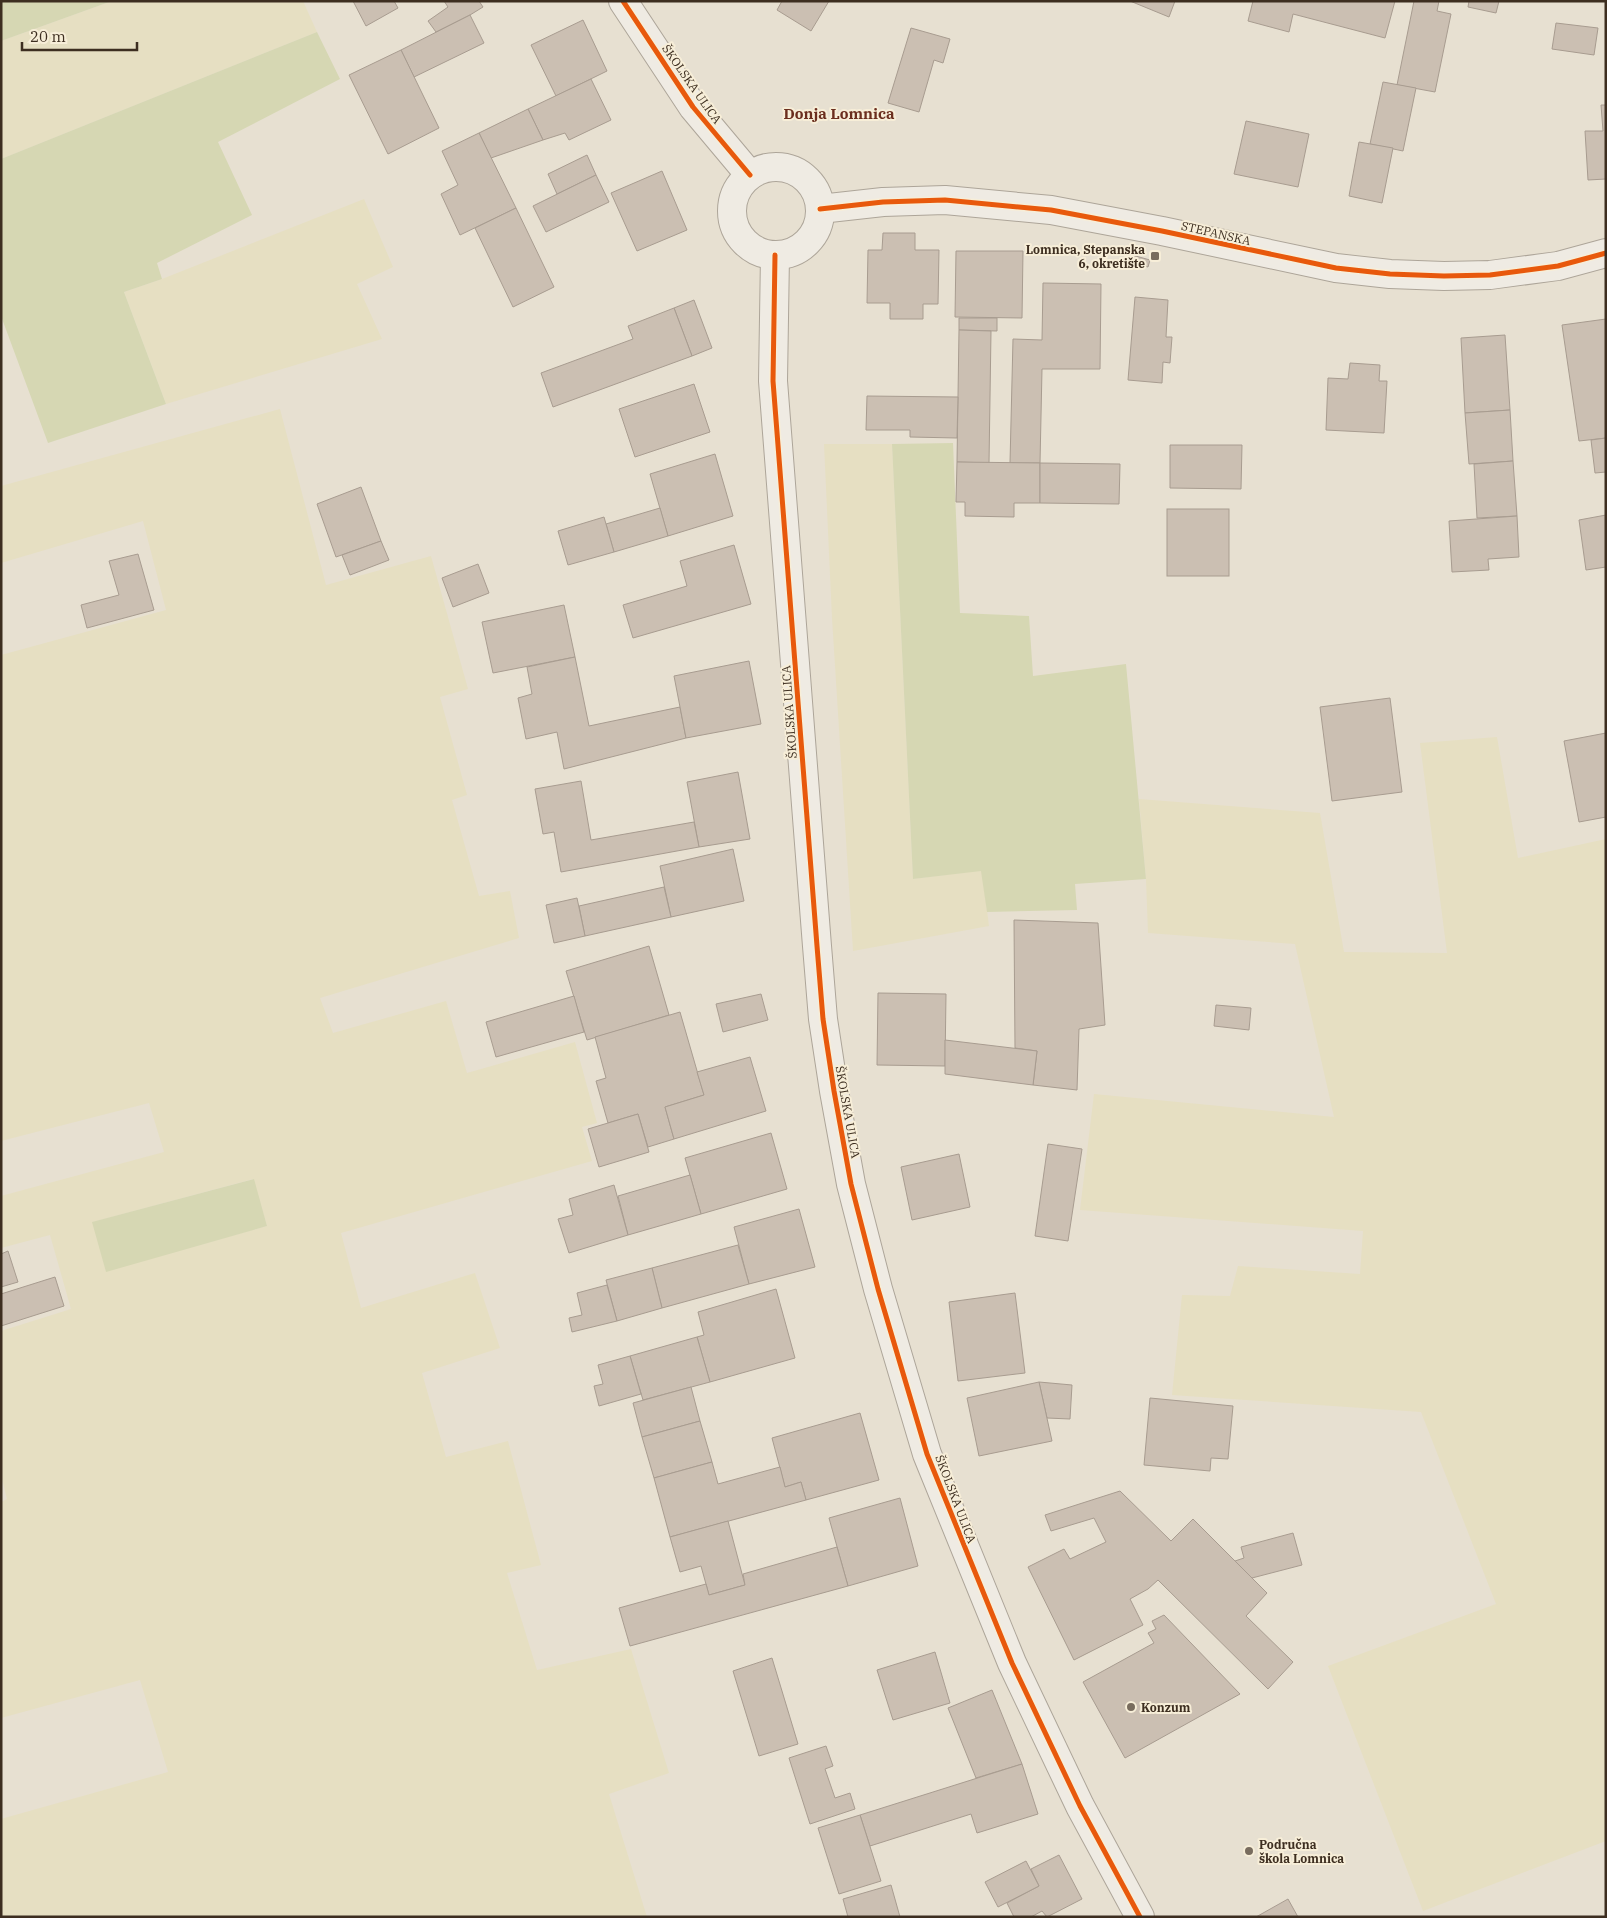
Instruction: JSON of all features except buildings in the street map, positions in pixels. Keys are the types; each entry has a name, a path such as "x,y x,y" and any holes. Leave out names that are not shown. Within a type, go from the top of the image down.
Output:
{"street":[{"name":"ŠKOLSKA ULICA","path":"623,1 693,107 750,175"},
{"path":"781,167 796,171 809,180 817,194 820,209 818,223 812,236 802,246 789,253 775,255 761,252 748,244 738,232 732,217 733,201 740,187 750,175 764,168 781,167"},
{"name":"STEPANSKA","path":"820,209 884,202 945,200 1051,210 1162,231 1336,268 1390,274 1490,275 1558,266 1606,253"},
{"name":"ŠKOLSKA ULICA","path":"775,255 773,382 817,946 823,1019 850,1184 878,1289 927,1454 957,1530 1016,1672 1080,1806 1140,1917"}],"shaded area":[{"path":"112,1 303,1 317,32 1,159 1,41"},
{"path":"364,199 393,267 357,284 382,339 166,404 124,292 162,279"},
{"path":"280,409 326,585 431,556 468,689 440,697 467,795 452,800 479,896 510,891 519,938 320,998 333,1033 446,1001 467,1073 575,1042 597,1123 582,1127 592,1161 341,1233 361,1308 475,1273 500,1348 422,1373 446,1457 508,1441 541,1565 507,1573 537,1670 631,1649 669,1773 609,1794 647,1917 1,1917 1,1819 168,1772 140,1680 1,1718 1,1502 7,1499 1,1475 1,1331 71,1309 50,1235 1,1248 1,1196 164,1152 149,1103 1,1141 1,655 166,610 143,521 1,563 1,486","holes":["253,1179 267,1226 106,1271 93,1222"]},
{"path":"824,444 892,444 913,879 982,870 989,926 853,951 832,618"},
{"path":"1497,737 1518,858 1606,839 1606,1841 1423,1911 1328,1666 1496,1604 1421,1412 1172,1395 1182,1295 1230,1296 1238,1266 1360,1274 1363,1231 1080,1210 1094,1094 1334,1117 1295,944 1148,933 1146,879 1139,799 1320,813 1344,952 1447,953 1420,743"}],"green space":[{"path":"1,1 112,1 1,41"},
{"path":"317,32 340,79 218,142 252,215 157,263 162,279 124,292 166,404 48,443 1,316 1,159"},
{"path":"953,443 960,613 1029,616 1033,676 1126,664 1146,879 1075,884 1077,910 987,912 981,871 913,879 892,444"},
{"path":"254,1179 267,1226 106,1272 92,1222"}],"cycle path":[{"path":"623,1 693,107 750,175"},
{"path":"820,209 883,202 945,200 1051,210 1162,231 1336,268 1390,274 1490,275 1558,266 1606,253"},
{"path":"775,255 773,381 817,946 823,1019 851,1184 878,1289 927,1454 1012,1663 1080,1806 1140,1917"}],"place":[{"name":"Lomnica, Stepanska 6, okretište","path":"1155,256"},
{"name":"Konzum","path":"1131,1707"},
{"name":"Područna škola Lomnica","path":"1249,1851"}],"district":[{"name":"Donja Lomnica","path":"839,113"}]}
